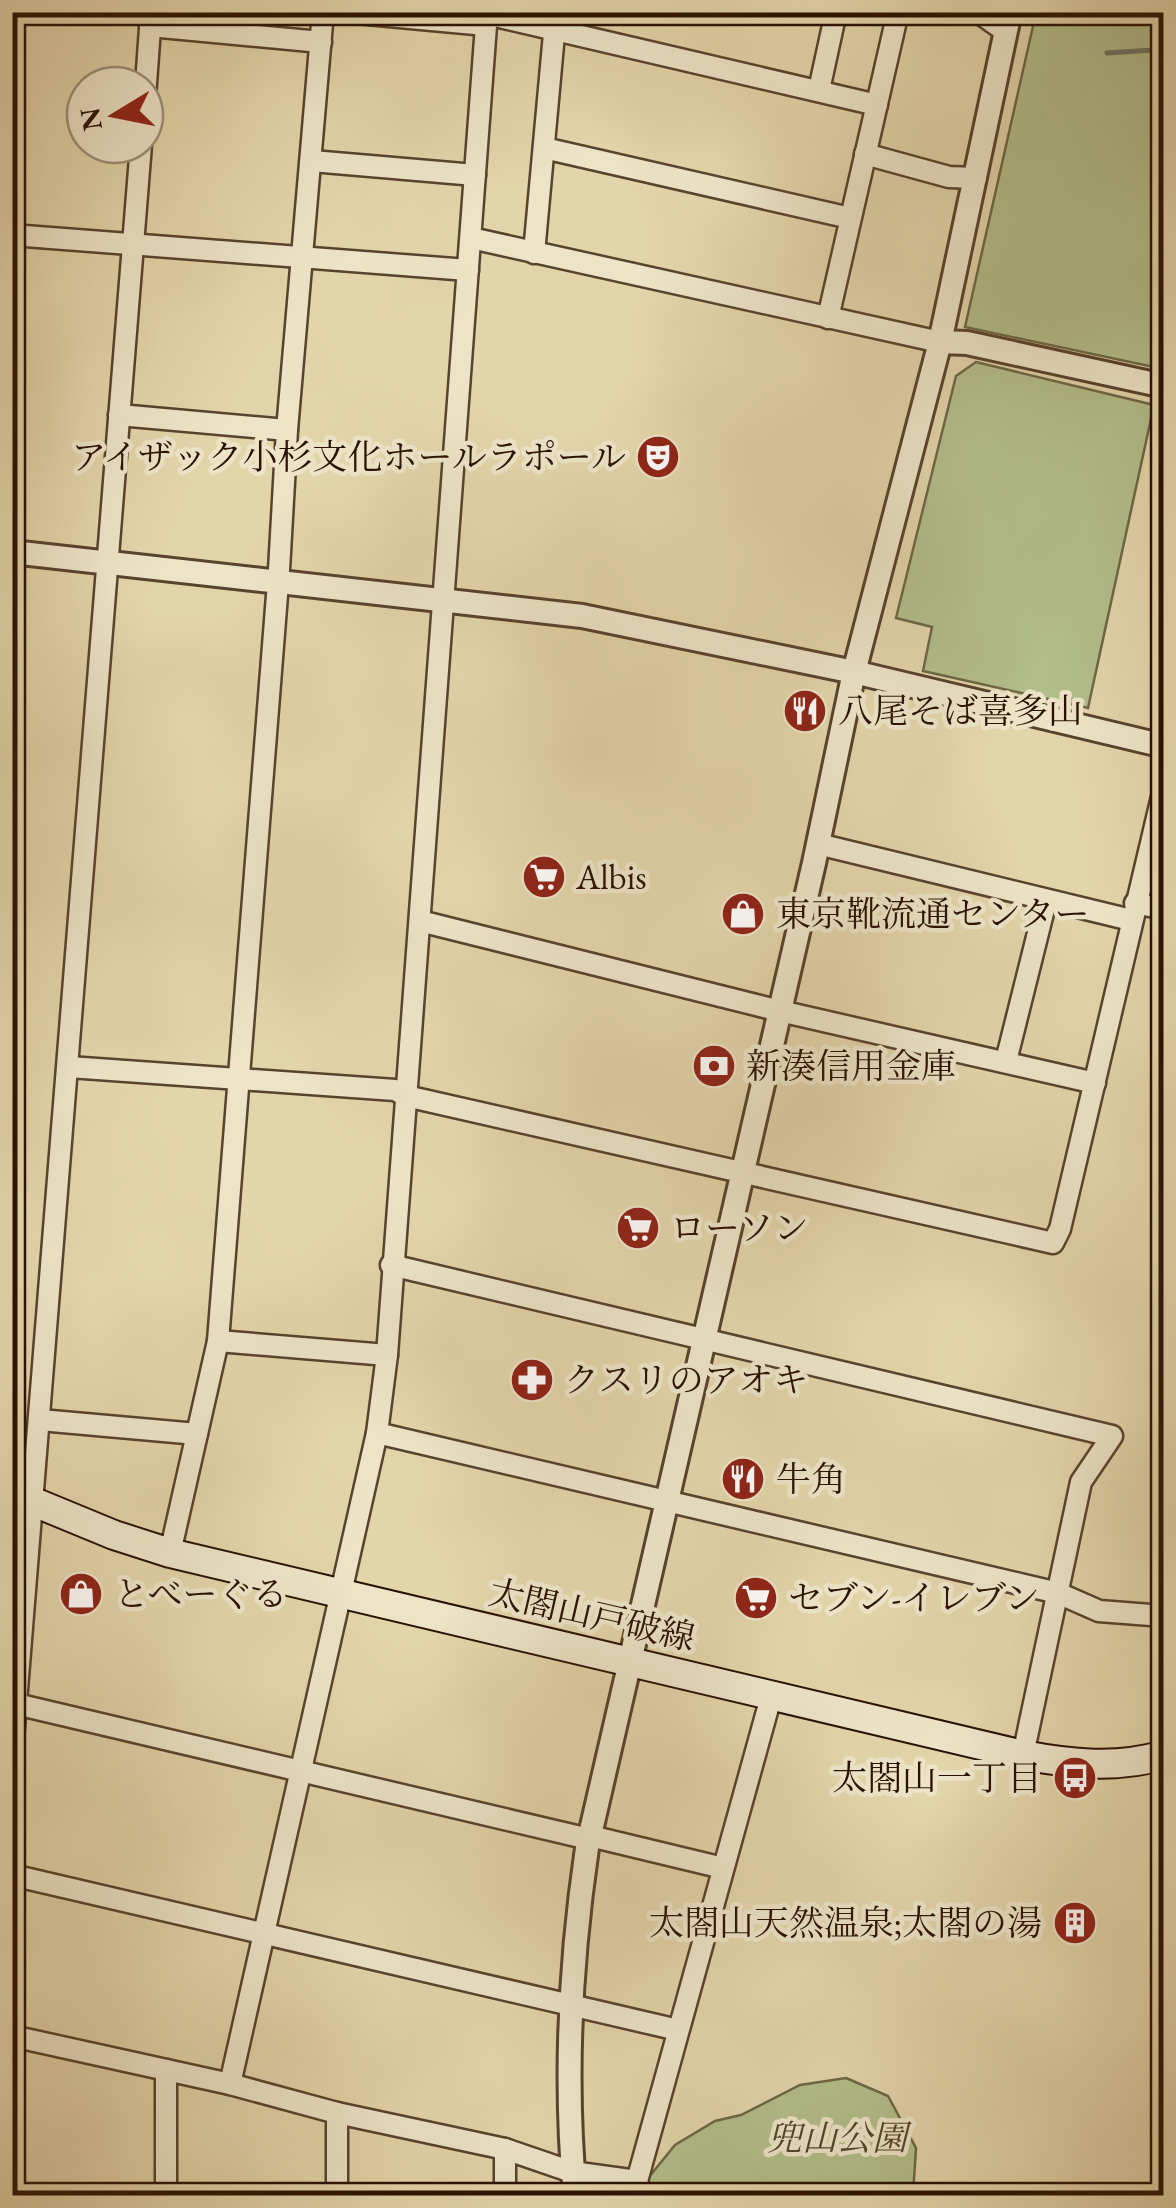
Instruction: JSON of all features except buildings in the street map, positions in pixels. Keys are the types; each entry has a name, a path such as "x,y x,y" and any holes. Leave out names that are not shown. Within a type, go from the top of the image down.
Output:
{"main road":[{"name":"太閤山戸破線","path":"23,1498 114,1535 170,1552 1022,1756 1071,1764 1128,1763 1164,1755"}],"street":[{"path":"170,1552 218,1342 323,12"},
{"path":"345,12 555,20 876,105"},
{"path":"818,90 836,12"},
{"path":"828,318 898,12"},
{"path":"574,2184 567,2058 577,1916 590,1837 854,672 940,342 976,178 1008,22 978,12"},
{"path":"230,2084 378,1434 487,17"},
{"path":"148,65 151,19 320,42"},
{"path":"534,253 555,20"},
{"path":"544,148 850,218"},
{"path":"865,154 950,176 976,178"},
{"path":"312,162 474,175"},
{"path":"12,1752 23,1498 40,1420 140,165"},
{"path":"12,235 468,270"},
{"path":"471,238 940,342 967,343 1164,386"},
{"path":"119,415 287,430"},
{"path":"12,552 582,616 854,672 1164,746"},
{"path":"69,1067 395,1090 406,1096 1053,1243 1060,1229 1164,788"},
{"path":"818,844 1046,901 1133,911 1164,910"},
{"path":"1006,1060 1046,901"},
{"path":"420,921 780,1011 1095,1083"},
{"path":"391,1266 1112,1436 1081,1482 1022,1756"},
{"path":"218,1342 387,1355"},
{"path":"40,1420 197,1434"},
{"path":"378,1434 1058,1593 1099,1610 1164,1616"},
{"path":"12,2036 505,2149 574,2184 639,2188 678,2030 771,1697"},
{"path":"16,1704 723,1868"},
{"path":"12,1875 678,2030"},
{"path":"166,2070 166,2196"},
{"path":"337,2112 337,2196"},
{"path":"505,2149 505,2196"}],"green space":[{"path":"1036,13 1163,13 1163,369 965,327"},
{"path":"976,362 1154,405 1088,708 923,671 932,627 896,618 956,376"},
{"name":"兜山公園","path":"846,2078 888,2096 916,2148 913,2195 650,2196 645,2182 675,2145 715,2121 741,2115 800,2085"}],"waterway":[{"path":"1107,53 1153,50"}],"place":[{"name":"アイザック小杉文化ホールラポール","path":"658,457"},
{"name":"八尾そば喜多山","path":"805,711"},
{"name":"Albis","path":"544,877"},
{"name":"東京靴流通センター","path":"743,914"},
{"name":"新湊信用金庫","path":"714,1066"},
{"name":"ローソン","path":"638,1228"},
{"name":"クスリのアオキ","path":"532,1380"},
{"name":"牛角","path":"743,1479"},
{"name":"とべーぐる","path":"81,1594"},
{"name":"セブン-イレブン","path":"756,1598"},
{"name":"太閤山一丁目","path":"1075,1778"},
{"name":"太閤山天然温泉;太閤の湯","path":"1075,1923"}]}
